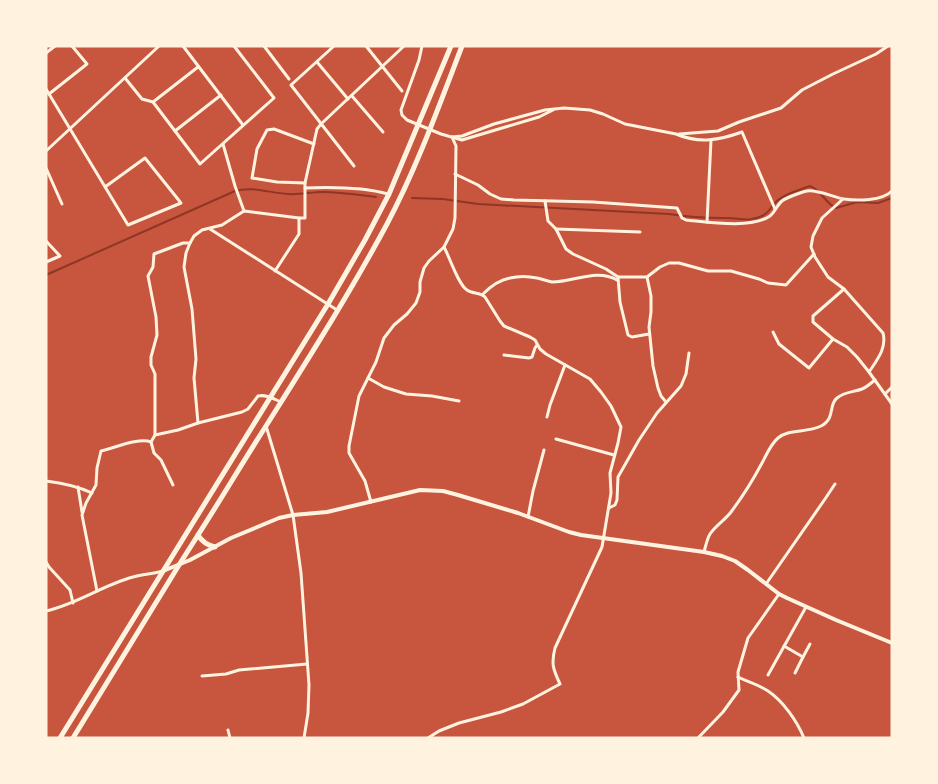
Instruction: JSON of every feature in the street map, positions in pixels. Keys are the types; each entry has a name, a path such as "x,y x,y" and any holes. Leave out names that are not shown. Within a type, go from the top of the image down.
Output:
{"highway":[{"path":"60,738 328,304 365,240 389,194 451,46"},
{"path":"73,738 338,310 388,223 430,130 462,46"},
{"path":"198,535 203,542 214,547"}],"street":[{"path":"46,53 55,46"},
{"path":"49,94 87,64 72,46"},
{"path":"46,151 159,46"},
{"path":"183,46 243,125"},
{"path":"125,78 142,99 153,102 200,164 274,98 234,46"},
{"path":"264,46 289,79"},
{"path":"334,46 291,85 354,166"},
{"path":"366,46 402,91"},
{"path":"198,423 194,378 196,359 192,309 184,267 186,252 190,243 194,236 202,230 222,225 244,211 306,218 305,183 317,130 321,124 404,46"},
{"path":"422,46 419,60 401,110 402,114 407,120 430,130 462,140 539,117 555,109 574,108 604,114 625,124 676,134 718,131 781,108 802,90 876,54 888,46"},
{"path":"317,62 348,99"},
{"path":"153,102 198,67"},
{"path":"46,89 128,225 181,203 145,158 106,187"},
{"path":"175,131 221,95"},
{"path":"352,96 383,132"},
{"path":"305,183 276,182 252,178 257,149 267,130 274,129 314,144"},
{"path":"676,134 684,138 711,140 725,138 742,132 776,210"},
{"path":"371,502 365,481 349,454 359,396 376,362 384,338 416,303 424,268 444,247 453,230 455,218 456,146 452,137"},
{"path":"707,222 711,140"},
{"path":"223,144 244,211"},
{"path":"46,168 62,204"},
{"path":"455,174 501,199 593,202 677,208 682,218 686,220 740,224 751,223 769,216 776,210 782,200 808,190 844,199 878,198 890,194 892,191"},
{"path":"305,188 336,187 378,191 389,194"},
{"path":"844,199 822,218 813,236 811,247 828,278 844,289 883,333 885,340 883,350 869,372"},
{"path":"544,201 548,221 556,228 566,249 606,269 618,279 620,302 628,335 632,337 649,334"},
{"path":"275,271 300,234 299,218"},
{"path":"556,228 640,232"},
{"path":"209,229 338,310"},
{"path":"46,241 60,256 46,262"},
{"path":"173,485 162,460 154,453 151,442 155,435 155,374 151,365 151,357 157,335 156,317 148,276 153,267 154,254 182,243 190,243"},
{"path":"428,738 439,731 459,723 523,704 560,684 553,669 554,648 602,547 611,493 610,473 620,427 611,406 590,379 546,354 540,349 535,340 504,326 483,294 469,291 462,286 444,247"},
{"path":"483,294 496,283 507,278 538,278 549,282 568,281 600,275 618,279 647,277 660,266 669,262 708,271 731,271 768,283 786,286 814,254"},
{"path":"647,277 651,296 652,312 649,334 653,366 658,388 666,402"},
{"path":"844,289 813,316 813,322 852,352 892,404"},
{"path":"773,332 779,344 809,368 833,339"},
{"path":"504,355 529,358 532,357 537,345"},
{"path":"609,508 615,505 617,500 618,477 621,470 648,426 681,386 686,374 690,353"},
{"path":"547,417 565,365"},
{"path":"368,378 384,388 406,394 459,401"},
{"path":"704,552 712,532 730,513 744,494 772,443 786,433 809,431 824,424 830,418 835,399 846,393 864,388 875,380"},
{"path":"885,394 892,387"},
{"path":"155,435 245,411 260,395 281,402"},
{"path":"266,426 293,515 303,597 309,685 308,713 304,738"},
{"path":"556,439 614,455"},
{"path":"82,515 96,485 101,451 129,443 147,440 151,442"},
{"path":"528,516 544,450"},
{"path":"46,481 67,484 92,493"},
{"path":"766,584 835,484"},
{"path":"78,487 97,591"},
{"path":"46,611 73,603 132,577 163,571 179,565 231,538 279,518 327,512 409,492 430,490 458,495 528,516 569,532 722,556 735,561 779,594 892,643"},
{"path":"46,562 70,590 73,603"},
{"path":"698,738 723,712 738,690 739,664 748,638 779,594"},
{"path":"768,675 806,607"},
{"path":"795,673 810,644"},
{"path":"784,646 803,658"},
{"path":"202,676 226,674 239,670 307,664"},
{"path":"738,678 768,691 784,706 800,727 804,738"},
{"path":"228,730 230,738"}],"waterway":[{"path":"412,198 443,199 478,204 747,219 762,216 782,198 810,186 836,208 857,202 878,203 892,198"},
{"path":"46,275 235,191 255,189 292,194 330,192 376,197"}]}
